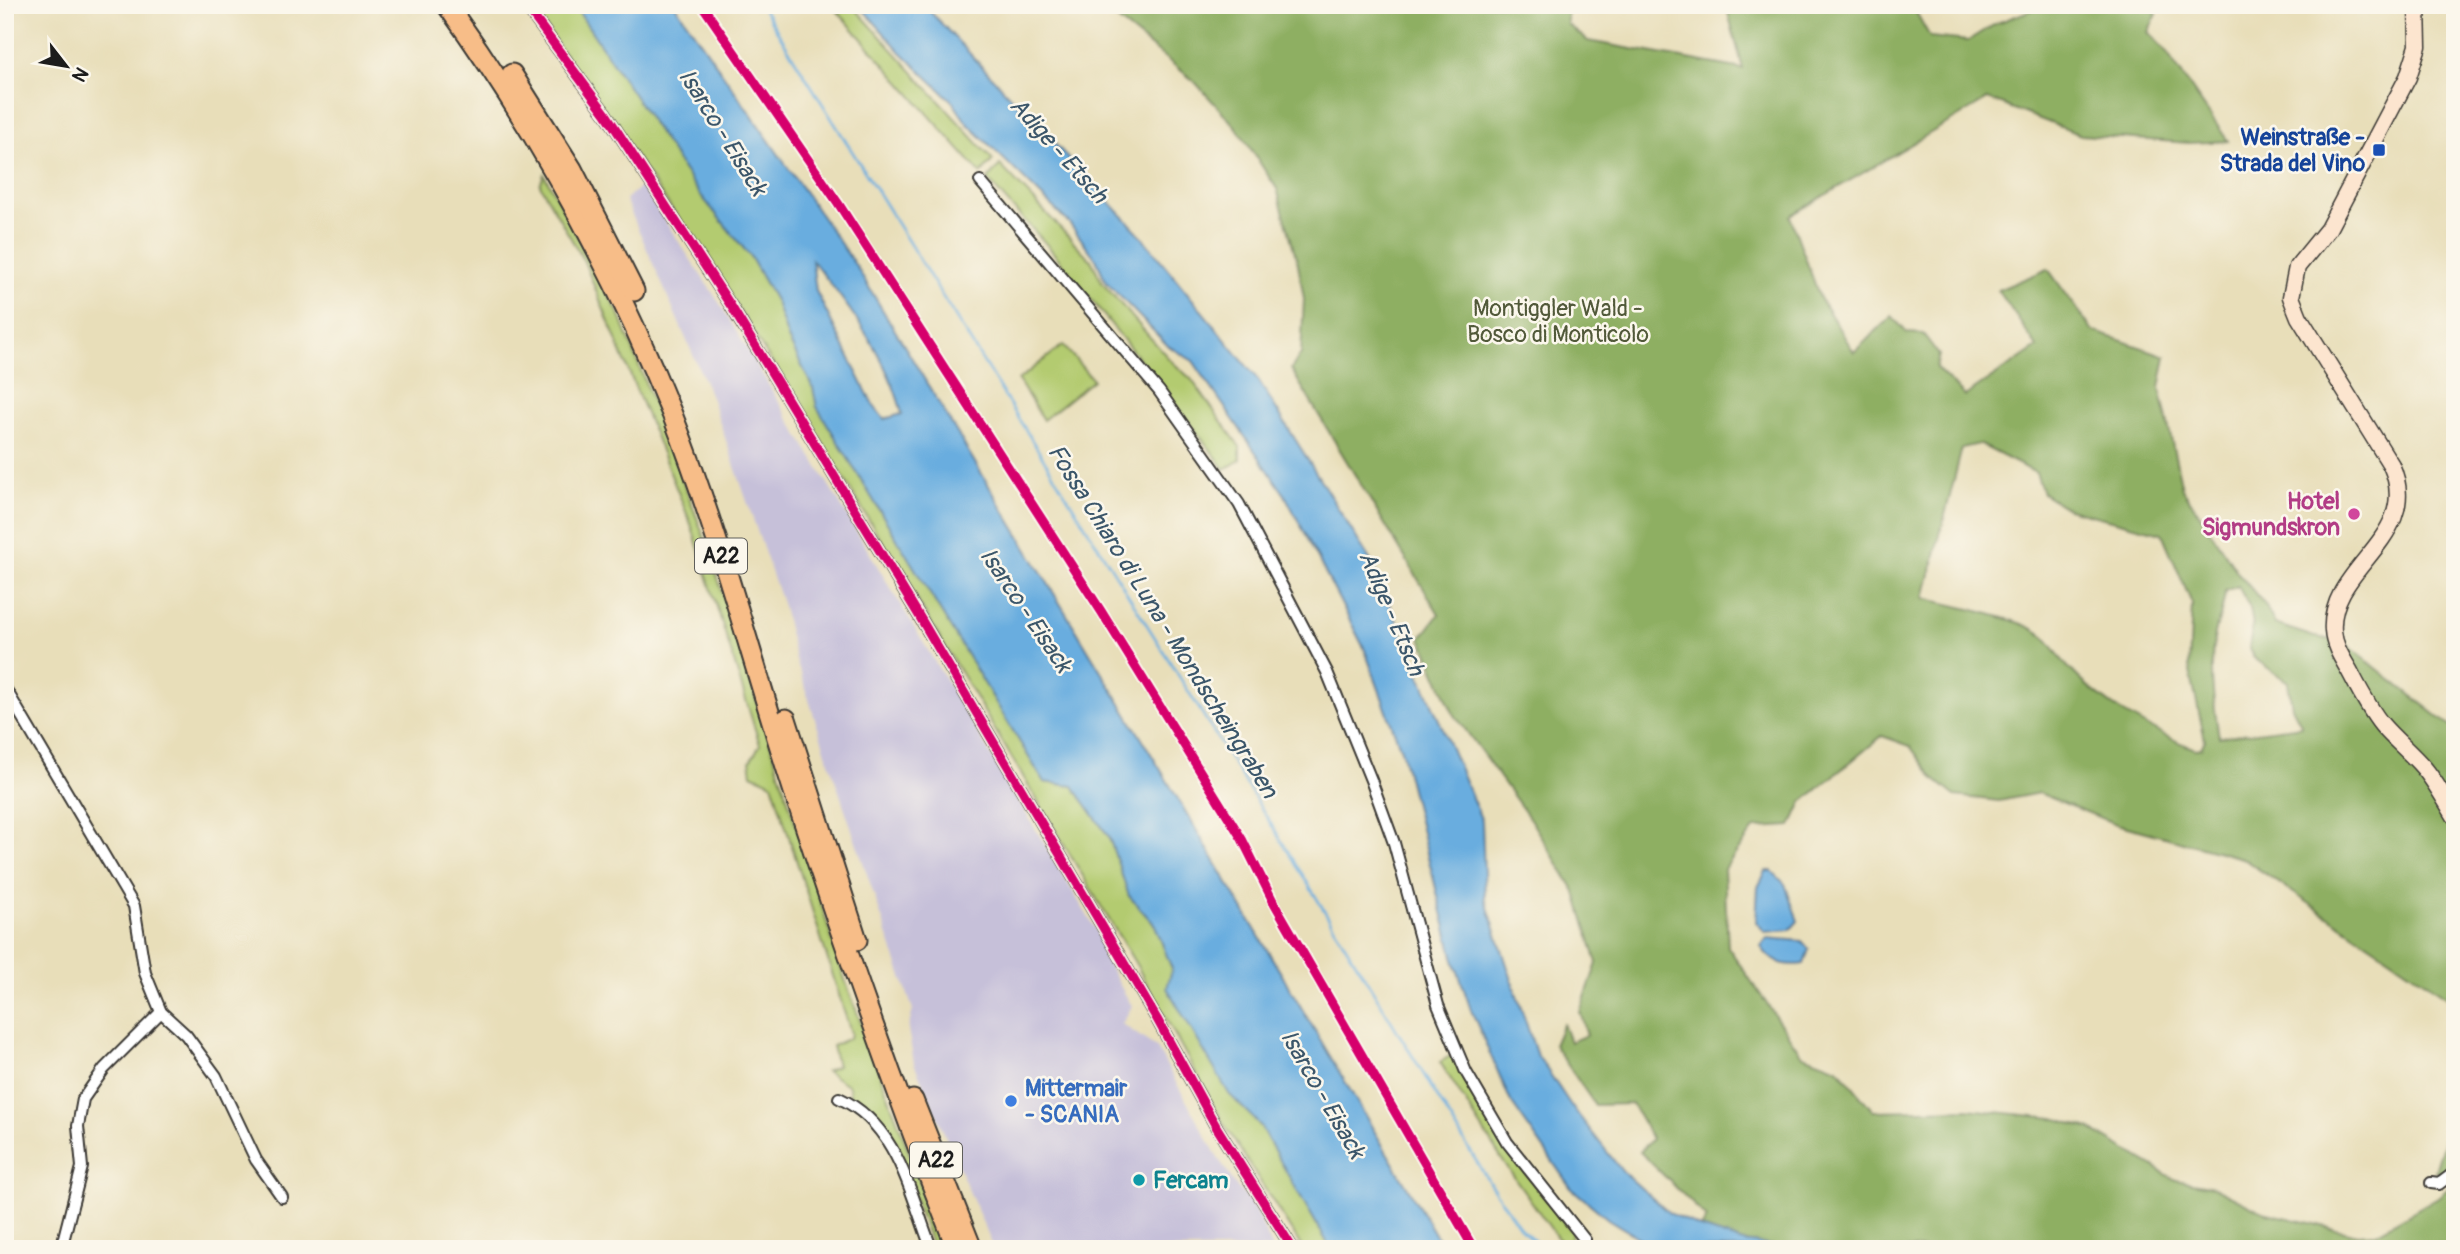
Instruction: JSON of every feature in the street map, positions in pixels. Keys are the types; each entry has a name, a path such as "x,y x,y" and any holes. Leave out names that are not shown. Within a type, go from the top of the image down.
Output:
{"highway":[{"name":"A22","path":"447,5 517,107 560,177 616,284 673,418 718,548 860,992 957,1249"},
{"name":"A22","path":"464,5 572,169 627,277 681,402 729,540 874,991 972,1249"}],"main road":[{"path":"2417,5 2418,46 2408,77 2328,229 2297,267 2291,297 2299,317 2391,465 2398,487 2397,510 2389,529 2345,587 2334,610 2333,631 2336,648 2372,710 2429,774 2455,816"}],"street":[{"path":"525,5 606,114 738,317 918,614 1157,1019 1217,1128 1293,1249"},
{"path":"980,181 1159,391 1239,504 1327,672 1371,780 1394,843 1438,1005 1466,1072 1507,1142 1583,1245"},
{"path":"5,688 134,906 145,974 162,1012 187,1035 216,1076 256,1160 282,1197"},
{"path":"61,1249 82,1167 78,1126 83,1099 104,1069 162,1012"},
{"path":"839,1098 862,1112 891,1144 929,1246"},
{"path":"2431,1183 2439,1184 2455,1172"}],"shaded area":[{"path":"642,186 720,304 1105,945 1102,954 1132,1006 1122,1024 1157,1048 1217,1156 1237,1187 1251,1202 1273,1249 994,1249 914,1063 908,1029 913,1010 826,753 793,650 783,606 710,394 625,199"}],"green space":[{"path":"530,5 574,5 699,193 750,256 776,302 788,338 813,388 817,407 1044,782 1073,786 1109,837 1129,896 1155,925 1229,1094 1259,1124 1331,1249 1303,1249 1224,1124 1137,966 816,432 703,254"},
{"path":"832,5 852,5 993,160 981,174"},
{"name":"Montiggler Wald - Bosco di Monticolo","path":"1099,5 1567,5 1567,24 1588,41 1743,69 1726,5 1912,5 1930,37 1968,41 1997,23 2045,5 2144,5 2157,14 2148,32 2164,49 2228,141 2189,143 2081,135 1988,99 1790,216 1820,298 1854,352 1892,316 1907,333 1923,334 1939,355 1936,368 1965,396 2037,347 1998,290 2048,269 2093,331 2166,356 2160,388 2182,488 2238,573 2265,605 2275,624 2314,637 2342,641 2455,730 2455,1002 2242,858 2116,824 2039,793 1999,801 1955,796 1934,779 1910,746 1882,736 1802,802 1791,826 1755,828 1724,869 1728,947 1801,1054 1838,1068 1873,1111 1967,1109 2054,1118 2090,1129 2176,1180 2214,1187 2263,1212 2357,1234 2376,1233 2438,1197 2455,1183 2455,1249 1798,1249 1743,1242 1701,1228 1707,1218 1640,1152 1652,1139 1632,1104 1595,1105 1554,1045 1563,1024 1570,1042 1587,1035 1580,1012 1597,963 1576,893 1530,819 1452,711 1421,638 1439,614 1291,369 1301,354 1304,299 1298,264 1277,189 1237,128 1194,81","holes":["1979,444 2036,473 2043,493 2068,509 2162,533 2192,604 2189,667 2205,740 2201,748 2195,749 2160,733 2112,705 2083,682 2064,663 2045,637 2033,629 1996,616 1924,598 1962,448","2238,586 2250,608 2253,625 2249,648 2254,658 2288,682 2292,707 2302,726 2219,737 2212,676 2214,639 2225,591"]},
{"path":"1000,165 1091,260 1103,284 1169,359 1191,379 1240,447 1240,460 1225,469 1052,251 995,189 988,179"},
{"path":"544,174 620,316 708,547 845,980 945,1249 933,1249 893,1139 883,1125 850,1098 849,1086 826,1071 837,1066 832,1046 850,1038 851,1033 772,783 752,774 750,761 760,745 691,524 584,261 540,185"},
{"path":"1063,345 1093,380 1043,420 1018,380"},
{"path":"1452,1055 1505,1146 1572,1233 1570,1242 1564,1247 1504,1163 1440,1062"},
{"path":"2455,1104 2454,1151 2452,1160 2442,1173 2435,1171"}],"water":[{"name":"Isarco - Eisack","path":"574,5 675,5 856,266 1162,772 1444,1249 1331,1249 1259,1124 1229,1094 1167,988 1172,969 1155,925 1129,896 1109,837 1073,786 1044,782 817,407 813,388 788,338 776,302 750,256 699,193","holes":["812,260 877,352 896,393 902,414 884,419 873,405 816,291"]},
{"name":"Adige - Etsch","path":"859,5 924,5 1137,231 1259,381 1372,563 1482,821 1485,898 1536,1053 1570,1104 1622,1171 1669,1213 1701,1228 1743,1242 1798,1249 1657,1249 1608,1219 1571,1188 1511,1102 1471,1010 1454,960 1402,753 1364,648 1285,495 1193,361 1168,346 1106,282 1096,259 1069,223 967,123 952,101 901,52"},
{"path":"1766,871 1772,871 1785,884 1798,921 1790,930 1765,932 1756,922 1758,887"},
{"path":"1767,938 1802,941 1809,949 1804,964 1791,965 1774,960 1761,946"}],"waterway":[{"name":"Fossa Chiaro di Luna - Mondscheingraben","path":"761,5 1299,869 1492,1187 1521,1229 1544,1249"}],"cycle path":[{"path":"525,5 606,114 731,306 918,614 1157,1019 1217,1128 1293,1249"},
{"path":"702,5 838,203 1101,611 1242,839 1273,901 1474,1249"}],"place":[{"name":"Weinstraße - Strada del Vino","path":"2379,150"},
{"name":"Hotel Sigmundskron","path":"2354,514"},
{"name":"Mittermair - SCANIA","path":"1011,1101"},
{"name":"Fercam","path":"1139,1180"}]}
